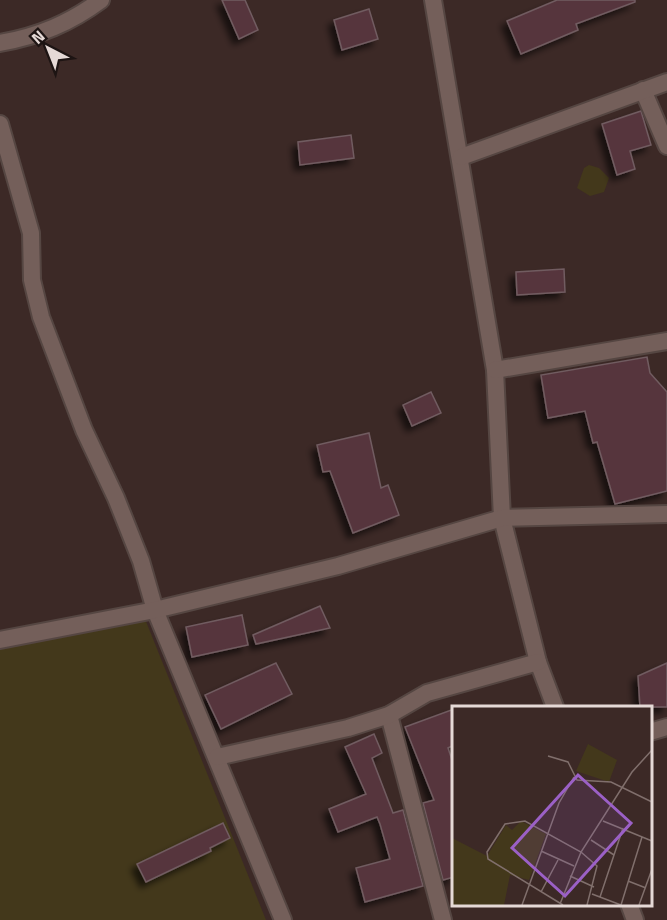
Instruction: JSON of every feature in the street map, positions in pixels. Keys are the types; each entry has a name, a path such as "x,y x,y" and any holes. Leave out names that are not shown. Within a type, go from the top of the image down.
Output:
{"street":[{"path":"0,43 24,39 75,20 102,0"},
{"path":"433,0 495,370 502,518 538,662 555,706"},
{"path":"461,157 667,82"},
{"path":"643,90 667,146"},
{"path":"0,124 31,233 32,280 41,317 80,420 116,498 141,561 155,610 283,920"},
{"path":"495,370 667,341"},
{"path":"0,640 155,610 338,566 502,518 667,514"},
{"path":"217,757 348,728 389,715 427,693 538,662"},
{"path":"389,715 443,920"},
{"path":"652,732 667,727"},
{"path":"630,905 635,920"}],"shaded area":[{"path":"589,165 599,168 609,178 604,192 590,196 577,188 584,168"},
{"path":"143,614 266,920 0,920 0,649"}],"building":[{"path":"222,0 245,0 258,30 239,39"},
{"path":"557,0 635,0 635,2 576,24 578,30 521,54 507,21"},
{"path":"369,9 378,39 342,50 334,20"},
{"path":"641,111 651,145 630,151 635,169 617,175 602,124"},
{"path":"351,135 354,158 300,165 298,142"},
{"path":"564,269 565,292 517,295 516,272"},
{"path":"647,357 650,373 667,392 667,491 615,504 597,442 593,443 585,411 548,418 541,375"},
{"path":"431,392 441,413 412,426 403,405"},
{"path":"369,433 381,488 388,485 399,515 353,533 330,471 323,472 317,445"},
{"path":"320,606 330,628 256,644 253,635"},
{"path":"242,615 248,645 192,657 186,627"},
{"path":"276,663 292,694 221,729 205,695"},
{"path":"667,663 667,707 640,706 638,676"},
{"path":"452,710 452,746 448,748 452,760 452,878 443,880 423,803 434,800 405,727"},
{"path":"374,734 382,753 372,758 393,813 403,810 423,886 365,902 356,868 390,859 380,824 377,817 338,832 329,809 366,794 345,747"},
{"path":"223,823 230,838 210,848 211,851 146,882 137,864"}]}
